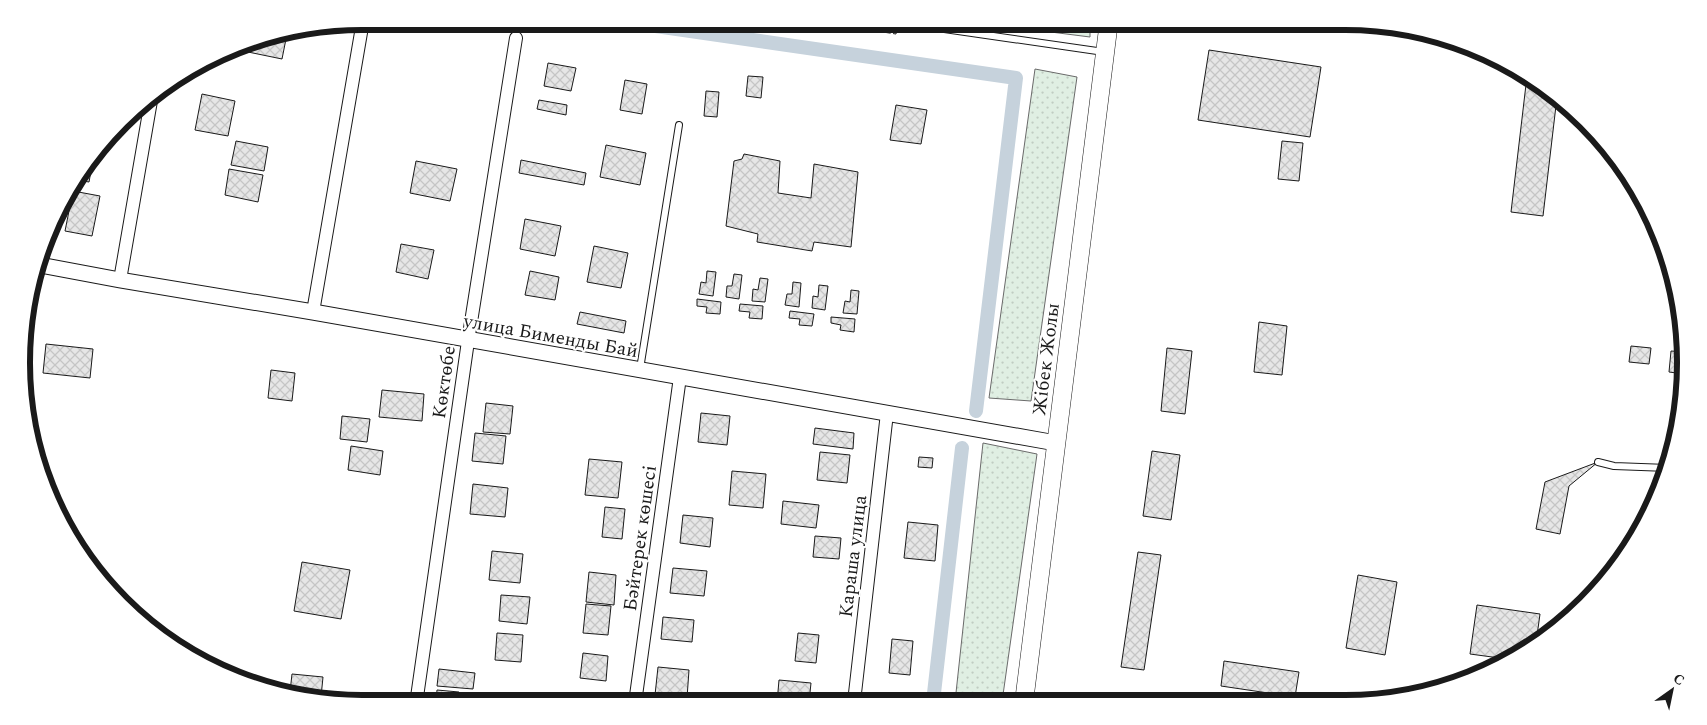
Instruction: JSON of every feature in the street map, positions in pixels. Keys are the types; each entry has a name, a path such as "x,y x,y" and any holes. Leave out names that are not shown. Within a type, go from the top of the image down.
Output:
{"main road":[{"name":"Жібек Жолы","path":"1025,695 1108,30"}],"street":[{"path":"313,312 361,30"},
{"name":"Көктөбе","path":"417,695 468,341 516,38"},
{"path":"120,280 150,107"},
{"name":"улица Бименды Бай","path":"45,265 120,280 313,312 468,341 1056,443"},
{"name":"Бәйтерек көшесі","path":"636,695 680,377"},
{"name":"Караша улица","path":"855,695 887,413"}],"lane":[{"path":"952,30 1105,52"},
{"path":"640,370 679,125"},
{"path":"1598,462 1614,466 1659,468"}],"green space":[{"path":"1035,30 1090,30 1090,37"},
{"path":"1035,69 1077,77 1031,401 989,398"},
{"path":"983,443 1037,454 1003,695 956,695"}],"building":[{"path":"286,39 282,59 248,51"},
{"path":"1209,50 1321,67 1310,137 1198,120"},
{"path":"548,63 576,68 571,91 544,86"},
{"path":"748,76 763,77 761,98 746,96"},
{"path":"625,80 647,84 642,114 620,110"},
{"path":"1526,84 1556,106 1543,216 1511,212"},
{"path":"706,91 719,92 717,117 704,116"},
{"path":"202,94 235,101 228,136 195,130"},
{"path":"539,100 567,105 566,115 537,109"},
{"path":"896,105 927,110 921,144 890,140"},
{"path":"236,141 268,147 264,171 231,165"},
{"path":"1282,141 1303,143 1299,181 1278,179"},
{"path":"606,145 646,153 640,185 600,177"},
{"path":"744,154 780,161 778,193 811,198 814,164 858,172 851,247 814,242 812,251 757,242 758,234 726,226 734,161 742,159"},
{"path":"521,160 586,173 584,185 519,173"},
{"path":"416,161 457,169 450,201 410,193"},
{"path":"229,169 263,175 258,202 225,195"},
{"path":"91,171 89,182 84,181"},
{"path":"78,192 100,196 92,236 65,231 70,204"},
{"path":"525,219 561,226 555,256 520,249"},
{"path":"401,244 434,250 428,279 396,272"},
{"path":"594,246 628,253 621,288 587,282"},
{"path":"530,271 559,277 555,300 525,295"},
{"path":"707,271 716,272 713,296 699,294 701,282 706,283"},
{"path":"734,274 742,275 739,299 726,297 727,286 732,286"},
{"path":"760,278 768,279 765,302 752,301 753,289 758,290"},
{"path":"793,282 801,283 799,307 785,305 787,294 792,294"},
{"path":"819,285 828,286 825,310 812,308 813,296 818,297"},
{"path":"851,290 859,291 857,314 843,313 845,301 850,302"},
{"path":"697,299 721,302 720,314 706,313 707,307 697,306"},
{"path":"740,304 763,306 762,319 749,318 750,312 739,311"},
{"path":"790,311 814,314 812,326 799,325 800,319 789,318"},
{"path":"580,312 626,321 624,333 577,324"},
{"path":"831,317 855,319 854,332 840,330 841,325 831,323"},
{"path":"1259,322 1287,326 1282,375 1254,372"},
{"path":"46,344 93,349 90,378 43,373"},
{"path":"1631,346 1651,348 1649,364 1629,362"},
{"path":"1167,348 1192,351 1185,414 1161,411"},
{"path":"1671,351 1676,351 1676,373 1669,372"},
{"path":"271,370 295,373 292,401 268,398"},
{"path":"382,390 424,394 422,421 379,417"},
{"path":"486,403 513,406 510,434 483,432"},
{"path":"701,413 730,416 727,445 698,442"},
{"path":"342,416 370,419 367,442 340,439"},
{"path":"815,428 854,433 853,449 813,444"},
{"path":"475,433 506,436 503,464 472,461"},
{"path":"351,446 383,451 380,475 348,470"},
{"path":"1152,451 1180,455 1171,520 1143,516"},
{"path":"820,452 850,455 847,483 817,480"},
{"path":"919,457 933,458 932,468 918,467"},
{"path":"589,459 622,462 618,498 585,495"},
{"path":"1598,462 1569,486 1560,534 1536,529 1545,482"},
{"path":"732,471 766,474 763,508 729,505"},
{"path":"473,484 508,488 505,517 470,514"},
{"path":"783,501 819,505 816,528 781,524"},
{"path":"605,507 625,509 622,539 602,537"},
{"path":"683,515 713,518 710,547 680,543"},
{"path":"908,522 938,525 935,561 904,558"},
{"path":"815,536 841,538 839,559 813,557"},
{"path":"492,551 523,554 520,583 489,580"},
{"path":"1138,552 1161,555 1144,670 1121,667"},
{"path":"302,562 350,570 341,619 294,611"},
{"path":"673,568 707,571 704,596 670,593"},
{"path":"589,572 616,575 614,605 586,602"},
{"path":"1358,575 1397,582 1385,655 1346,648"},
{"path":"501,595 530,597 527,624 499,621"},
{"path":"586,604 611,606 608,635 583,633"},
{"path":"1477,605 1540,614 1537,633 1498,658 1470,654"},
{"path":"663,617 694,620 692,642 661,639"},
{"path":"497,633 523,635 521,662 495,660"},
{"path":"798,633 819,635 816,663 795,661"},
{"path":"892,639 913,641 910,675 889,673"},
{"path":"583,653 608,656 606,681 580,678"},
{"path":"1224,661 1299,672 1295,695 1282,695 1221,686"},
{"path":"658,667 689,670 687,695 655,695"},
{"path":"439,669 475,673 473,689 437,686"},
{"path":"292,674 323,677 321,692 291,687"},
{"path":"779,680 811,683 810,695 778,695"},
{"path":"437,690 459,692 458,695 437,695"}],"waterway":[{"path":"683,30 1016,78 976,411"},
{"path":"934,695 962,448"}],"fence":[{"path":"869,30 896,34 897,30"}]}
